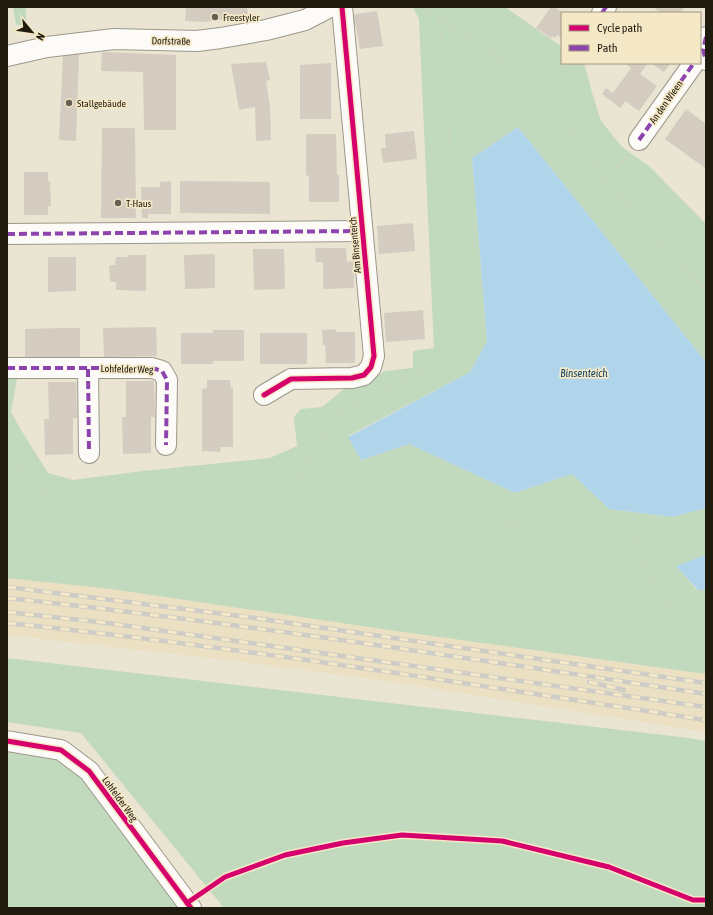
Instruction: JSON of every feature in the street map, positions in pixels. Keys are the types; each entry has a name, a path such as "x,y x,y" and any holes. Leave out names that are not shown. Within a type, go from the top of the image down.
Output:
{"street":[{"name":"Dorfstraße","path":"7,56 47,47 114,39 197,41 221,38 266,30 304,20 330,7"},
{"name":"Am Binsenteich","path":"264,395 291,379 352,378 364,375 370,367 374,356 342,7"},
{"name":"An den Wieen","path":"639,140 694,64"},
{"name":"Am Binsenteich","path":"7,234 362,231"},
{"name":"Lohfelder Weg","path":"7,368 152,368 162,371 167,380 166,445"},
{"name":"Lohfelder Weg","path":"88,369 89,454"},
{"name":"Lohfelder Weg","path":"7,741 62,750 89,771 191,908"}],"path":[{"path":"421,7 439,17 498,57 551,107 607,180 672,257 706,290"},
{"path":"298,477 340,410 382,393 424,368 449,347 444,261 451,172 447,74 439,17"},
{"path":"607,180 639,140"},
{"path":"7,446 30,483 44,492 78,494 240,472 298,477 331,490 384,494 476,514 537,532 608,545 706,531"},
{"path":"633,541 650,579 676,618 706,628"}],"shaded area":[{"path":"7,578 111,589 389,630 706,674 706,732 379,680 228,660 7,635"}],"green space":[{"path":"13,7 26,7 26,25 16,25"},
{"path":"413,7 505,7 561,46 561,64 584,64 601,121 622,147 649,166 706,224 706,362 518,127 472,158 487,341 470,372 348,436 361,460 409,444 515,493 572,474 609,509 673,517 706,508 706,555 676,566 697,590 706,590 706,674 389,630 111,589 7,578 7,379 17,379 11,412 48,473 73,480 270,458 297,446 294,417 301,409 322,407 343,390 377,376 385,371 413,368 413,351 434,348 419,19"},
{"path":"7,658 706,741 706,908 224,908 81,733 7,722"},
{"path":"7,747 53,757 83,775 180,908 7,908"}],"water":[{"name":"Binsenteich","path":"518,127 706,362 706,508 673,517 609,509 572,474 515,493 409,444 361,460 348,437 470,372 487,341 472,158"},
{"path":"706,555 706,590 698,590 676,566"}],"building":[{"path":"186,7 247,7 248,15 205,22 185,21"},
{"path":"551,7 554,7 562,12 561,37 557,35 555,38 552,36 551,38 536,28"},
{"path":"653,7 685,7 682,12 660,12"},
{"path":"377,11 383,46 360,49 356,26 352,26 350,15"},
{"path":"102,52 176,55 176,130 144,130 143,72 101,71"},
{"name":"Stallgebäude","path":"79,54 76,141 59,140 63,55"},
{"path":"266,62 270,80 266,81 270,106 271,140 256,141 255,107 239,110 231,64"},
{"path":"331,63 331,119 300,119 300,65"},
{"path":"626,64 647,64 640,74 657,86 639,111 625,101 620,108 602,94 606,88 613,93 631,68"},
{"path":"652,64 670,64 664,72"},
{"path":"686,109 706,124 705,168 665,139"},
{"path":"102,128 135,128 136,218 101,218"},
{"path":"414,131 417,159 383,163 381,148 386,148 385,134"},
{"path":"306,134 336,134 339,202 309,202 309,176 306,175"},
{"path":"24,172 48,172 48,181 50,181 51,206 48,206 48,215 24,215"},
{"path":"171,181 171,214 148,214 148,218 142,218 141,187 160,187 160,182"},
{"path":"180,181 270,182 270,214 180,213"},
{"path":"413,223 415,251 379,254 377,226"},
{"path":"315,248 346,248 347,262 354,261 354,288 323,289 323,262 316,262"},
{"path":"253,249 284,249 285,289 254,290"},
{"path":"215,254 215,288 185,289 184,255"},
{"path":"128,255 146,255 146,291 116,290 116,282 111,282 110,280 109,267 111,265 115,265 116,257 128,257"},
{"path":"48,257 76,257 76,291 48,292"},
{"path":"423,310 425,339 386,342 384,313"},
{"path":"156,327 157,356 104,357 103,328"},
{"path":"80,328 80,357 25,357 25,329"},
{"path":"336,329 336,332 355,332 355,363 326,363 322,330"},
{"path":"213,330 244,330 244,361 213,361 213,364 181,364 181,333 213,333"},
{"path":"260,333 307,333 307,364 260,364"},
{"path":"207,380 230,380 231,388 233,388 233,447 221,447 220,452 202,451 202,389 207,388"},
{"path":"126,381 154,381 155,417 151,417 151,453 123,454 122,417 126,417"},
{"path":"48,382 76,382 77,418 73,418 73,454 45,455 44,419 49,419"}],"railway":[{"path":"7,587 248,617 706,683"},
{"path":"7,598 270,630 706,694"},
{"path":"7,612 107,623 706,707"},
{"path":"7,623 182,643 270,655 706,720"},
{"path":"589,682 624,690"}],"marked path":[{"path":"603,12 606,7"},
{"path":"706,37 703,50 706,60"},
{"path":"639,140 693,64"},
{"path":"7,234 362,231"},
{"path":"7,368 152,368 162,371 167,380 166,445"},
{"path":"88,369 89,453"}],"cycle path":[{"path":"264,395 291,379 352,378 364,375 371,367 374,356 342,7"},
{"path":"7,741 61,750 89,771 191,908"},
{"path":"187,903 225,877 285,855 343,843 402,835 502,841 609,867 693,900 706,900"}],"place":[{"name":"Freestyler","path":"215,17"},
{"name":"Stallgebäude","path":"69,103"},
{"name":"T-Haus","path":"118,203"}]}
